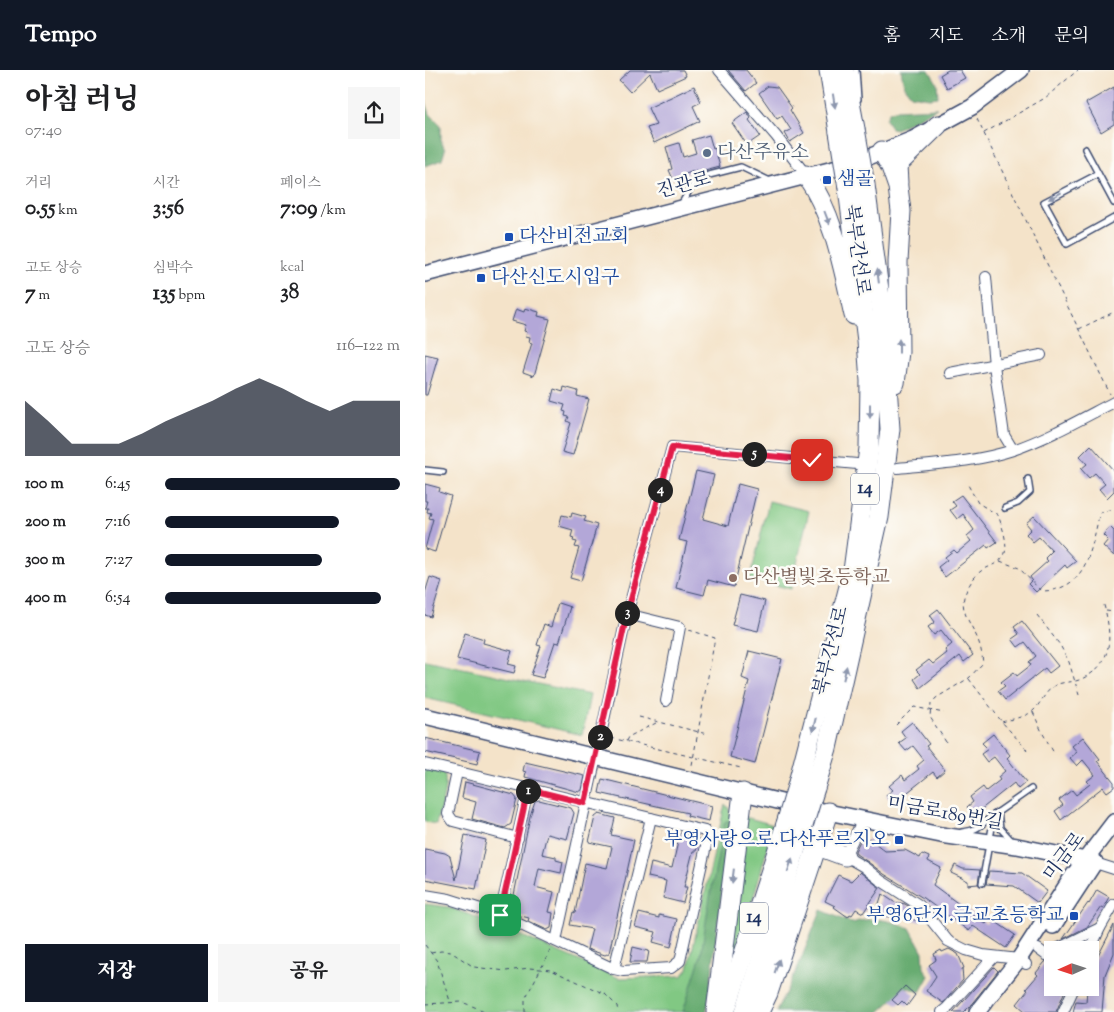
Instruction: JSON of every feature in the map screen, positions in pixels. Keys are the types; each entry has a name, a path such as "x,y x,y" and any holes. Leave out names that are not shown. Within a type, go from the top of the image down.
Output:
{"highway":[{"name":"북부간선로","path":"829,70 849,127"},
{"name":"북부간선로","path":"745,1012 807,785 853,571 869,448 870,381 856,187 845,70"},
{"path":"890,429 899,352 898,262 901,211 897,165 937,125"},
{"path":"882,151 891,167 898,187"},
{"path":"806,175 816,190 836,241 870,381"},
{"name":"북부간선로","path":"807,785 829,739 879,517 890,429 882,312 856,187"},
{"path":"716,1012 743,793"},
{"path":"759,1012 818,846 828,812"},
{"name":"북부간선로","path":"725,1012 742,955 794,827"},
{"path":"818,846 845,856"}],"street":[{"path":"719,70 776,136 806,175"},
{"name":"진관로","path":"425,274 849,165 913,139 972,106 1020,71"},
{"path":"986,276 994,365 1003,435 1013,450"},
{"path":"950,374 1041,354"},
{"path":"898,468 939,464 1013,450 1056,431 1114,400"},
{"path":"556,941 627,614 672,447 857,464"},
{"path":"627,614 680,628 666,701"},
{"name":"미금로189번길","path":"425,716 798,806 941,835 1017,846 1090,862"},
{"path":"425,764 705,831 708,837 680,961 671,968 615,969 500,915 449,898 425,895"},
{"path":"457,772 448,814 453,821 517,838"},
{"path":"500,915 528,789"},
{"path":"615,969 651,818"},
{"path":"863,819 845,856 864,866 880,880 919,905 948,941 966,950 1023,962"},
{"name":"미금로","path":"1053,941 1090,862 1114,822"},
{"name":"미금로","path":"987,1012 1023,962 1072,877 1090,862 1114,836"},
{"path":"1090,862 1114,870"},
{"path":"1094,941 1114,904"},
{"path":"1070,941 1100,928"},
{"name":"미금로","path":"977,1012 1023,962 1044,952"},
{"path":"942,1012 994,957"},
{"path":"1063,1012 1070,996"}],"lane":[{"path":"849,127 858,99 856,70"},
{"path":"1085,149 1114,203"},
{"path":"679,208 697,178 741,168 775,183"},
{"path":"1098,174 1044,202 1067,244 1114,218"},
{"path":"425,470 443,472"},
{"path":"1005,508 1018,503 1030,492 1029,479"},
{"path":"941,835 975,830 988,818 1031,789"},
{"path":"982,883 993,822 998,812"},
{"path":"998,812 1000,828 1017,846"}],"path":[{"path":"983,134 1045,98 1078,70"},
{"path":"972,106 983,134 1114,400"},
{"path":"1078,330 1114,312"},
{"path":"946,742 930,716 929,710 936,698 968,678 983,663 978,639 966,615 963,603 971,582 979,572 1000,561 1004,556 1005,550 1003,531 998,515 978,503 968,485"},
{"path":"1000,561 1019,568 1041,591 1062,589 1087,564 1100,512 1113,510"},
{"path":"1002,722 1033,712 1051,688 1059,683 1075,681 1091,675 1101,667 1109,648 1110,627 1104,605"},
{"path":"1105,611 1114,612"},
{"path":"1037,615 1060,645 1069,662 1079,695"},
{"path":"680,628 715,638 697,731 693,769"},
{"path":"968,678 1002,722 1028,751"},
{"path":"896,725 914,707 944,713"},
{"path":"1033,712 1054,753"},
{"path":"639,717 707,734"},
{"path":"626,742 628,737 658,722"},
{"path":"611,738 741,768"},
{"path":"525,1012 525,999 556,941"},
{"path":"425,945 437,961 450,1002"},
{"path":"431,953 451,952 474,967 506,971 529,968 551,970 605,994 617,1006 618,1012"},
{"path":"425,1004 462,1002 487,1012"},
{"path":"477,1007 477,1012"}],"green space":[{"path":"901,70 929,70 937,83 938,97 929,98 911,95 904,86"},
{"path":"425,99 430,114 441,125 441,141 445,150 442,160 425,166"},
{"path":"937,108 896,129 891,128 886,119 889,112 894,110"},
{"path":"769,501 809,511 791,589 750,579"},
{"path":"425,660 590,695 582,735 425,698"},
{"path":"425,768 443,772 445,777 443,797 436,824 425,822"},
{"path":"725,804 729,809 731,818 706,1012 425,1012 425,904 448,907 492,923 619,978 682,976 688,969"},
{"path":"745,817 774,825 726,994"},
{"path":"727,820 730,823 708,1005 706,1012 683,1012 701,955 724,824"},
{"path":"821,910 852,923 874,919 910,928 923,952 924,968 929,976 920,992 907,987 879,1012 776,1012 797,969"}],"building":[{"path":"630,70 683,70 686,76 657,89 650,73 630,92 619,80"},
{"path":"728,70 746,70 756,83 746,91"},
{"path":"948,70 960,70 965,78 947,88 940,75"},
{"path":"694,86 701,102 693,106 700,121 654,143 647,128 656,125 648,108"},
{"path":"768,86 777,87 792,108 790,110 804,133 790,142 785,133 791,130 782,116 777,119 759,93"},
{"path":"1114,87 1114,124 1101,132 1086,103"},
{"path":"747,112 751,118 749,120 760,136 747,145 732,123"},
{"path":"709,135 720,167 697,173 696,170 673,179 669,170 672,169 666,147 679,143 683,157 696,153 692,140"},
{"path":"525,308 539,312 538,316 550,319 534,376 523,372 532,343 529,342 530,337 526,336 527,332 524,331 526,325 512,321 516,309 524,312"},
{"path":"425,354 438,357 427,395 425,395"},
{"path":"564,387 578,391 577,396 589,399 573,455 562,452 571,423 567,421 569,417 565,416 566,412 563,411 565,405 551,401 554,389 563,392"},
{"path":"1091,445 1114,471 1114,491 1107,498 1099,489 1105,484 1095,473 1089,478 1081,469 1087,464 1080,456"},
{"path":"696,471 714,475 703,519 728,526 738,484 757,489 734,587 708,580 704,595 676,588 687,542 679,540"},
{"path":"425,484 440,488 439,492 451,496 435,552 425,549 433,519 429,518 431,513 427,512 428,508 425,508 427,501 425,501"},
{"path":"961,495 997,542 988,548 986,545 945,577 938,567 947,560 945,557 954,550 957,553 971,541 967,536 974,530 963,514 957,519 950,510 956,506 952,501"},
{"path":"572,513 586,517 584,521 597,525 581,581 570,578 579,548 575,547 577,542 573,541 574,538 571,537 573,530 559,526 562,515 571,517"},
{"path":"1034,516 1076,561 1067,568 1065,565 1036,592 1028,584 1032,580 1030,577 1048,561 1045,558 1052,551 1039,537 1033,542 1026,534 1031,529 1026,523"},
{"path":"1110,527 1114,531 1114,556 1103,546 1108,540 1103,535"},
{"path":"430,577 442,581 431,617 425,615 425,593"},
{"path":"740,595 765,601 758,631 732,625"},
{"path":"558,603 570,607 559,643 555,642 543,678 531,675 541,646 537,645 544,624 551,627"},
{"path":"938,609 973,655 964,662 960,656 920,688 914,679 920,674 916,670 929,660 933,664 947,653 945,650 952,644 941,630 934,635 928,627 935,622 930,615"},
{"path":"1022,621 1058,666 1049,673 1045,668 1005,700 998,691 1005,686 1001,682 1014,672 1017,676 1031,665 1029,662 1036,656 1025,642 1018,647 1012,639 1019,634 1014,627"},
{"path":"465,633 484,639 483,643 512,651 508,664 516,666 514,673 457,659"},
{"path":"749,651 782,659 755,764 730,757 749,681 742,678"},
{"path":"912,722 929,744 926,746 945,770 937,777 933,772 893,804 886,795 893,790 889,786 902,775 905,780 919,769 917,766 924,760 913,746 906,751 899,743 906,738 901,731"},
{"path":"993,734 1010,755 1007,758 1026,782 1018,789 1014,783 974,815 967,807 973,802 970,797 983,787 986,791 1000,780 998,777 1005,771 994,757 987,762 981,754 988,749 982,743"},
{"path":"1083,737 1100,759 1097,761 1114,782 1114,787 1107,792 1103,787 1061,820 1055,811 1063,805 1059,800 1072,790 1076,795 1090,784 1087,781 1095,775 1083,760 1077,766 1070,758 1077,752 1072,746"},
{"path":"425,738 480,751 477,764 425,752"},
{"path":"525,762 585,776 582,790 579,792 525,777 526,772 523,771"},
{"path":"602,779 712,806 709,821 687,816 688,813 599,793"},
{"path":"465,782 514,795 517,799 511,824 505,828 472,819 476,802 462,798"},
{"path":"539,800 571,808 574,813 567,839 547,834 542,854 556,857 556,860 563,862 561,873 539,868 535,887 554,892 549,912 553,913 551,928 547,930 528,921 529,918 513,914 511,910 530,816 535,801"},
{"path":"599,814 615,818 611,835 634,840 609,953 605,955 587,949 592,929 570,925 573,912 575,913 585,863 607,868 612,847 589,842 595,817"},
{"path":"680,833 697,837 699,840 696,851 693,851 684,887 687,887 683,903 663,898 666,881 648,877 651,863 672,868"},
{"path":"465,835 486,840 476,889 425,879 425,849 445,853 450,856 456,880"},
{"path":"869,838 885,851 905,850 920,858 922,854 929,857 928,861 941,868 933,885 986,924 990,918 1015,935 1006,948 973,926 969,931 856,854 855,851 861,839 865,843"},
{"path":"955,865 963,869 980,870 978,884 968,885 968,881 951,873"},
{"path":"989,871 1022,873 1047,891 1038,903 1014,886 986,884"},
{"path":"860,872 880,888 863,913 856,909 848,917 835,906 825,901 838,875 851,881"},
{"path":"1097,890 1109,897 1103,908 1101,907 1087,927 1063,939 1089,904"},
{"path":"882,894 894,902 905,904 914,910 921,919 920,922 892,911 890,917 876,913"},
{"path":"639,913 659,918 659,915 677,919 671,947 653,942 656,932 635,927"},
{"path":"1114,925 1114,953 1105,975 1102,1012 1073,1012 1076,1001 1086,1002 1086,996 1099,996 1099,954"},
{"path":"633,947 649,951 647,962 630,962"},
{"path":"949,949 958,954 964,968 962,969 963,980 943,1003 926,991 936,976 929,965 936,960 934,954 941,950 942,952"},
{"path":"1044,963 1044,996 1063,996 1056,1012 1026,1012 1017,1004 1028,990 1026,989 1038,975 1036,973"},
{"path":"994,967 998,971 969,1007 964,1012 953,1012"},
{"path":"905,986 915,995 907,1006 902,1001 898,1005 892,1000"}],"place":[{"name":"다산주유소","path":"707,153"},
{"name":"샘골","path":"827,180"},
{"name":"다산비전교회","path":"509,237"},
{"name":"다산신도시입구","path":"481,278"},
{"name":"다산별빛초등학교","path":"733,578"},
{"name":"부영사랑으로.다산푸르지오","path":"899,840"},
{"name":"부영6단지.금교초등학교","path":"1074,916"}],"route":[{"path":"500,915 528,789 585,803 627,614 672,447 812,460"}]}
